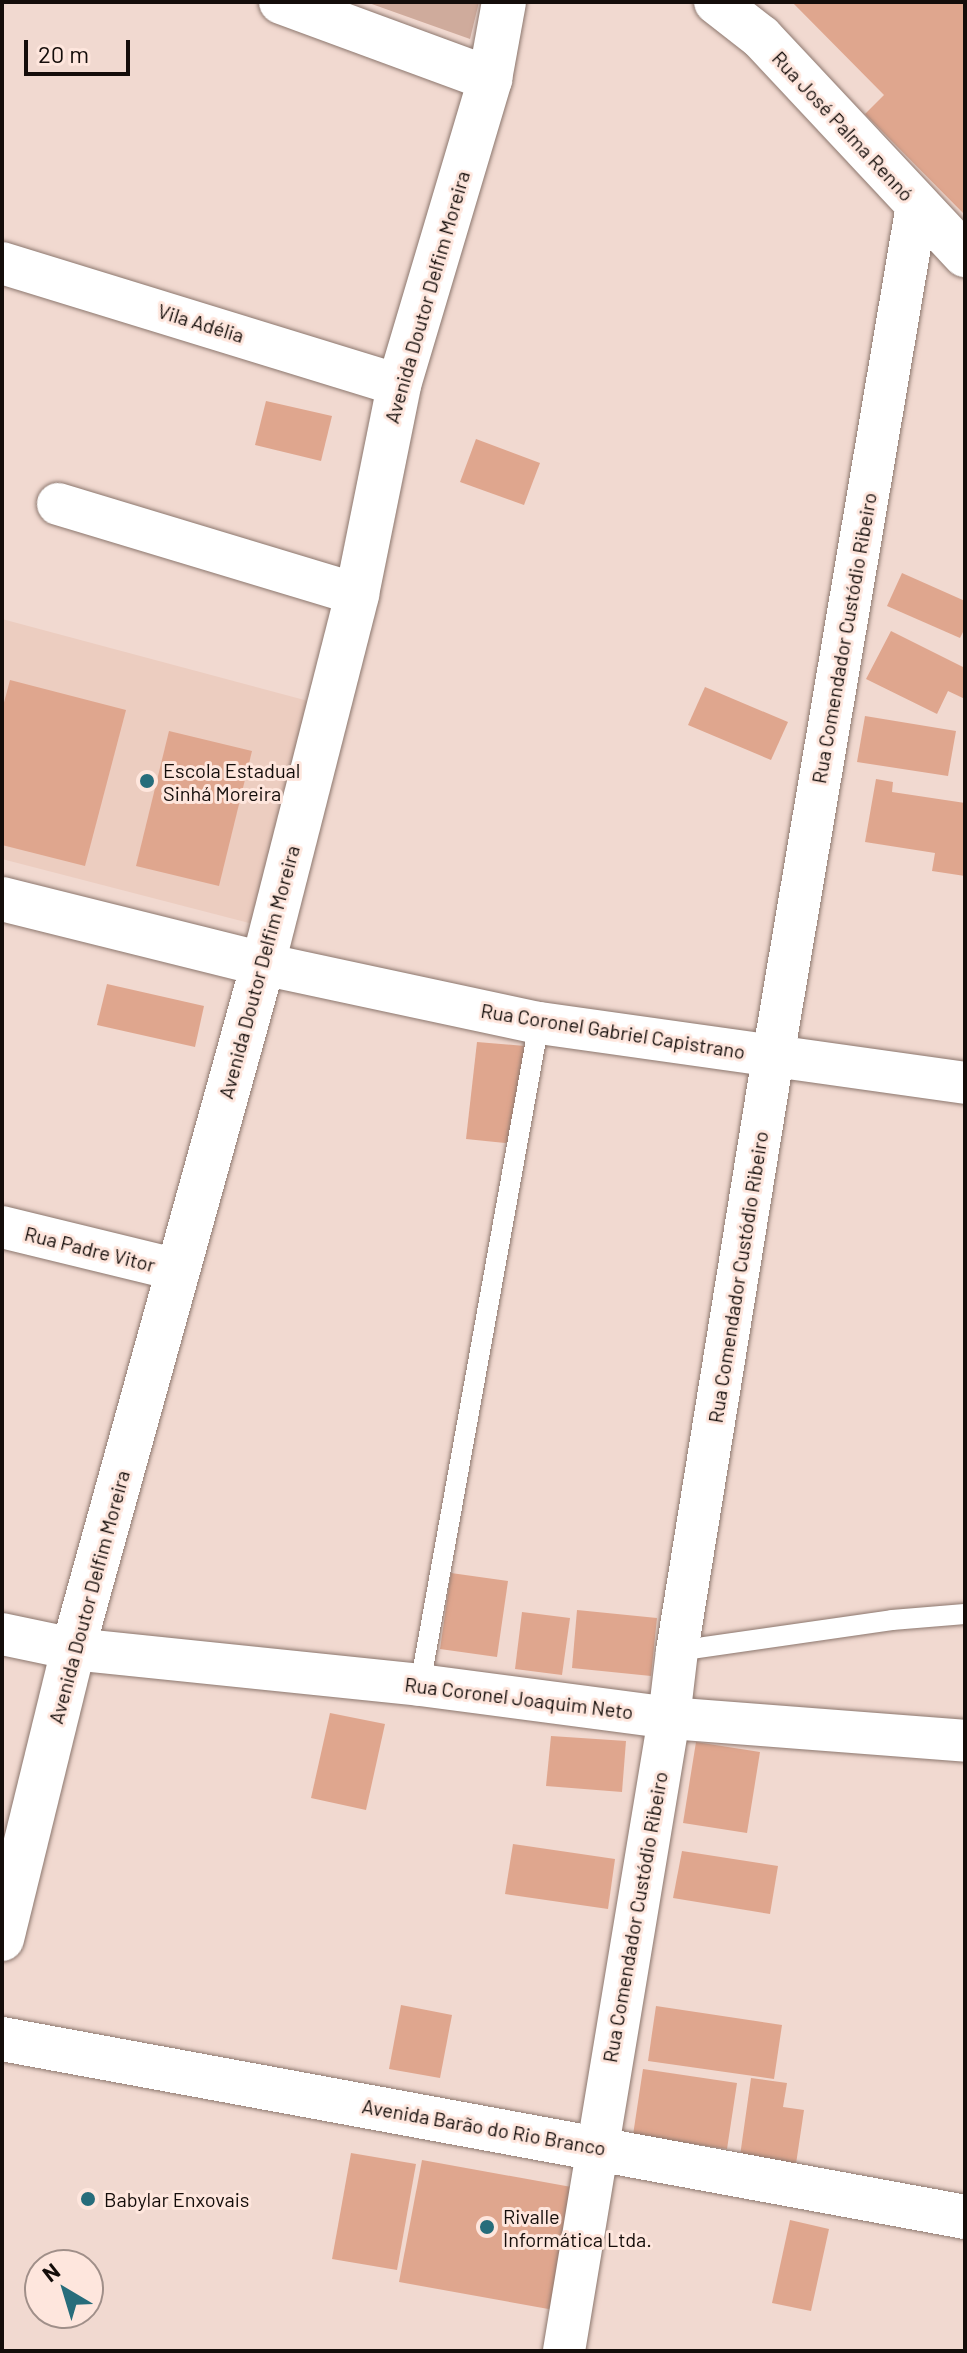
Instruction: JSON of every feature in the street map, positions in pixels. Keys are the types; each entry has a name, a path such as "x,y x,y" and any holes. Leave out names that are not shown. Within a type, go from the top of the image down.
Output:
{"main road":[{"path":"281,2 490,79"},
{"name":"Avenida Doutor Delfim Moreira","path":"2,1939 73,1649 263,964 357,594 399,385 490,79 504,2"},
{"name":"Rua José Palma Rennó","path":"716,2 761,37 965,255"},
{"path":"2,899 263,964"},
{"name":"Avenida Barão do Rio Branco","path":"2,2039 965,2217"}],"street":[{"name":"Rua Comendador Custódio Ribeiro","path":"564,2351 669,1718 677,1651 773,1057 917,205"},
{"name":"Vila Adélia","path":"2,263 399,385"},
{"path":"58,504 357,594"},
{"name":"Rua Coronel Gabriel Capistrano","path":"263,964 539,1023 965,1083"},
{"name":"Rua Padre Vitor","path":"2,1227 178,1270"},
{"name":"Rua Coronel Joaquim Neto","path":"2,1634 73,1649 420,1685 669,1718 965,1741"}],"lane":[{"path":"420,1685 539,1023"},
{"path":"677,1651 892,1620 965,1614"}],"shaded area":[{"path":"366,2 479,2 470,39"},
{"name":"Escola Estadual Sinhá Moreira","path":"2,619 312,702 253,924 2,859"}],"building":[{"path":"792,2 965,2 965,215 865,114 884,95"},
{"path":"266,401 332,416 321,461 255,445"},
{"path":"476,439 540,463 524,505 460,482"},
{"path":"902,573 965,601 965,628 960,638 887,606"},
{"path":"891,631 965,668 965,699 948,691 937,714 866,679"},
{"path":"10,680 126,710 85,866 2,845 2,710"},
{"path":"705,687 788,722 771,760 688,725"},
{"path":"865,716 956,731 948,776 857,762"},
{"path":"169,731 252,751 219,886 136,866"},
{"path":"876,779 893,782 892,792 965,803 965,876 932,871 935,853 865,842"},
{"path":"107,984 204,1006 195,1047 97,1025"},
{"path":"477,1042 525,1046 515,1144 466,1139"},
{"path":"451,1573 508,1581 497,1657 440,1649"},
{"path":"577,1610 657,1618 651,1676 572,1668"},
{"path":"522,1612 570,1618 562,1675 515,1669"},
{"path":"330,1713 385,1724 366,1810 311,1798"},
{"path":"551,1736 626,1741 622,1792 546,1786"},
{"path":"696,1742 760,1752 747,1833 683,1823"},
{"path":"513,1844 615,1859 608,1909 505,1894"},
{"path":"682,1851 778,1866 770,1914 673,1898"},
{"path":"401,2005 452,2015 440,2078 389,2069"},
{"path":"656,2006 782,2025 774,2079 648,2061"},
{"path":"643,2069 737,2083 727,2149 633,2135"},
{"path":"751,2078 787,2083 783,2107 804,2110 796,2164 740,2156"},
{"path":"351,2153 416,2164 397,2270 332,2259"},
{"path":"422,2160 577,2188 554,2310 399,2282"},
{"path":"790,2220 829,2229 811,2311 772,2303"}],"place":[{"name":"Escola Estadual Sinhá Moreira","path":"147,781"},
{"name":"Babylar Enxovais","path":"88,2199"},
{"name":"Rivalle Informática Ltda.","path":"487,2227"}]}
